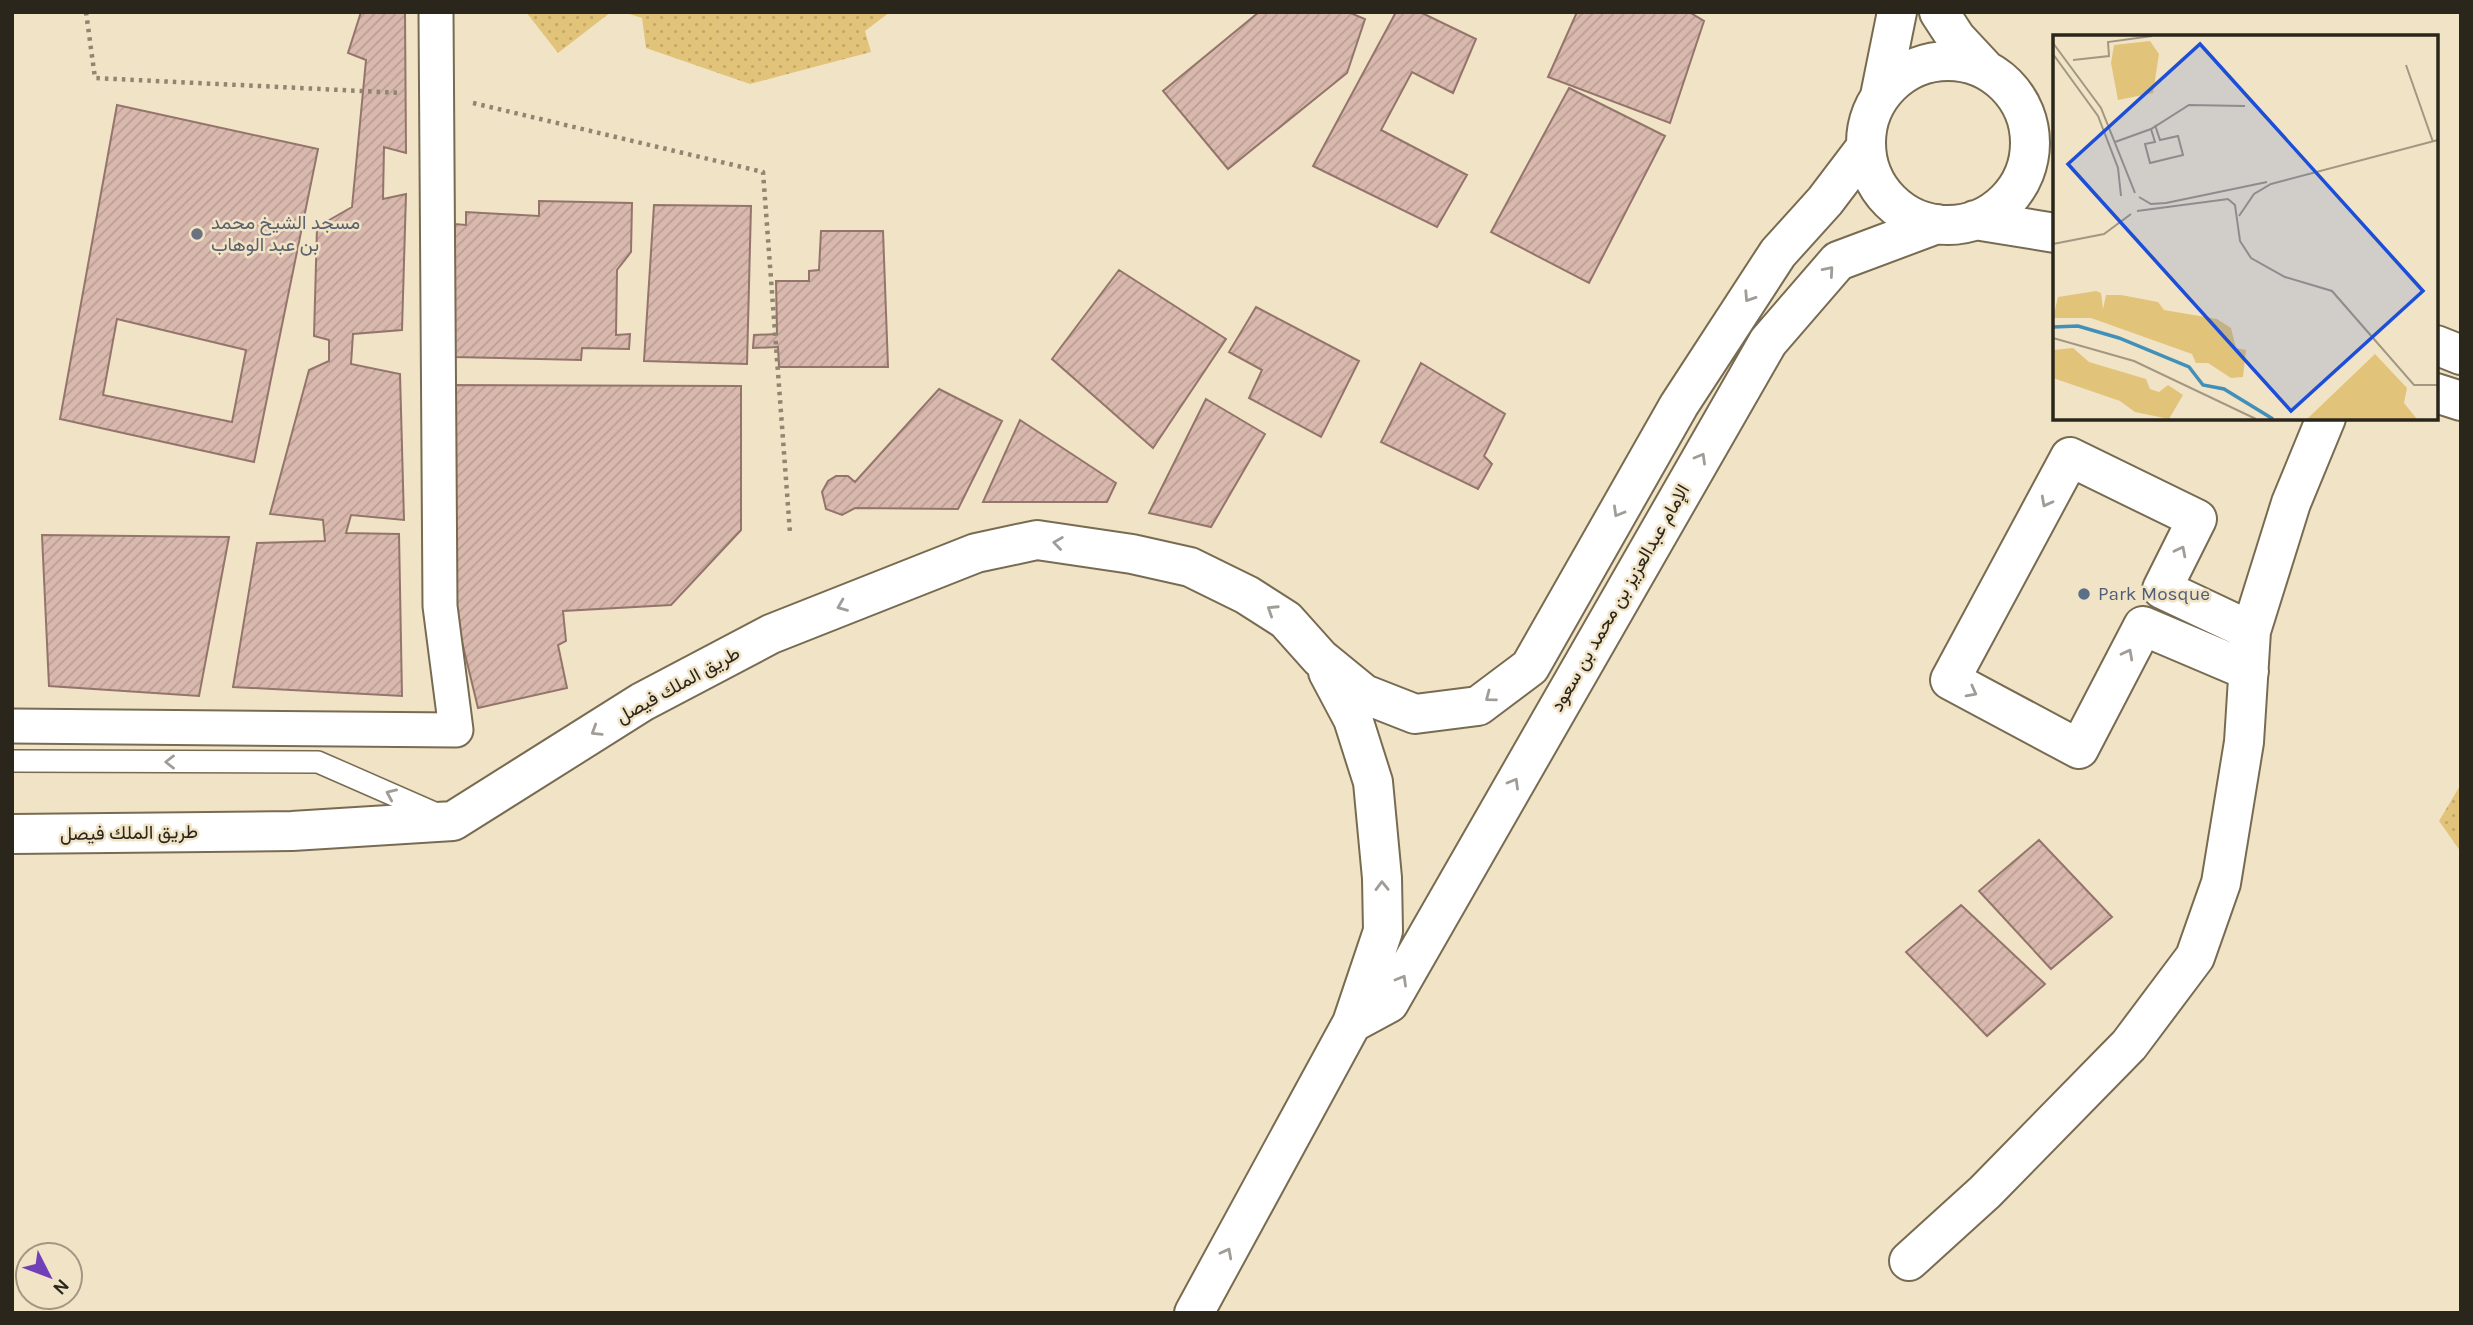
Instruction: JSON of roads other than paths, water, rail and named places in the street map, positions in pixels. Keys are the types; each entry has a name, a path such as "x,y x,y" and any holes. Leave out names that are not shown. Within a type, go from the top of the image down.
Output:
{"street":[{"path":"12,726 456,730 440,606 436,12"},
{"path":"1897,12 1880,96 1869,120 1866,147 1870,169 1880,189 1896,206 1915,219 1937,225 1975,220 2053,233"},
{"path":"1939,12 1956,38 1984,68 2006,85 2022,107 2042,147 2028,161 2017,186 1999,207 1975,220"},
{"path":"1880,96 1896,79 1916,67 1938,61 1962,62 1984,68"},
{"path":"1320,658 1364,694 1415,714 1478,706 1530,667 1679,405 1778,253 1825,201 1866,147"},
{"name":"الإمام عبدالعزيز بن محمد بن سعود","path":"1352,1023 1389,1003 1768,342 1838,261 1937,225"},
{"path":"2438,346 2461,355"},
{"path":"2438,394 2461,401"},
{"path":"1909,1261 1985,1192 2129,1045 2195,957 2221,883 2244,741 2251,631 2291,503 2325,420"},
{"path":"2249,671 2143,626 2079,749 1950,680 2070,457 2197,519 2162,589 2251,631"},
{"name":"طريق الملك فيصل","path":"12,834 292,831 453,821 642,702 771,634 976,553 1037,540 1132,554 1190,567 1247,595 1286,620 1320,658"},
{"path":"1194,1313 1352,1023 1383,931 1382,878 1373,782 1353,719 1320,658"}],"lane":[{"path":"12,761 318,762 453,821"}],"place":[{"name":"مسجد الشيخ محمد بن عبد الوهاب","path":"197,234"},
{"name":"Park Mosque","path":"2084,594"}]}
